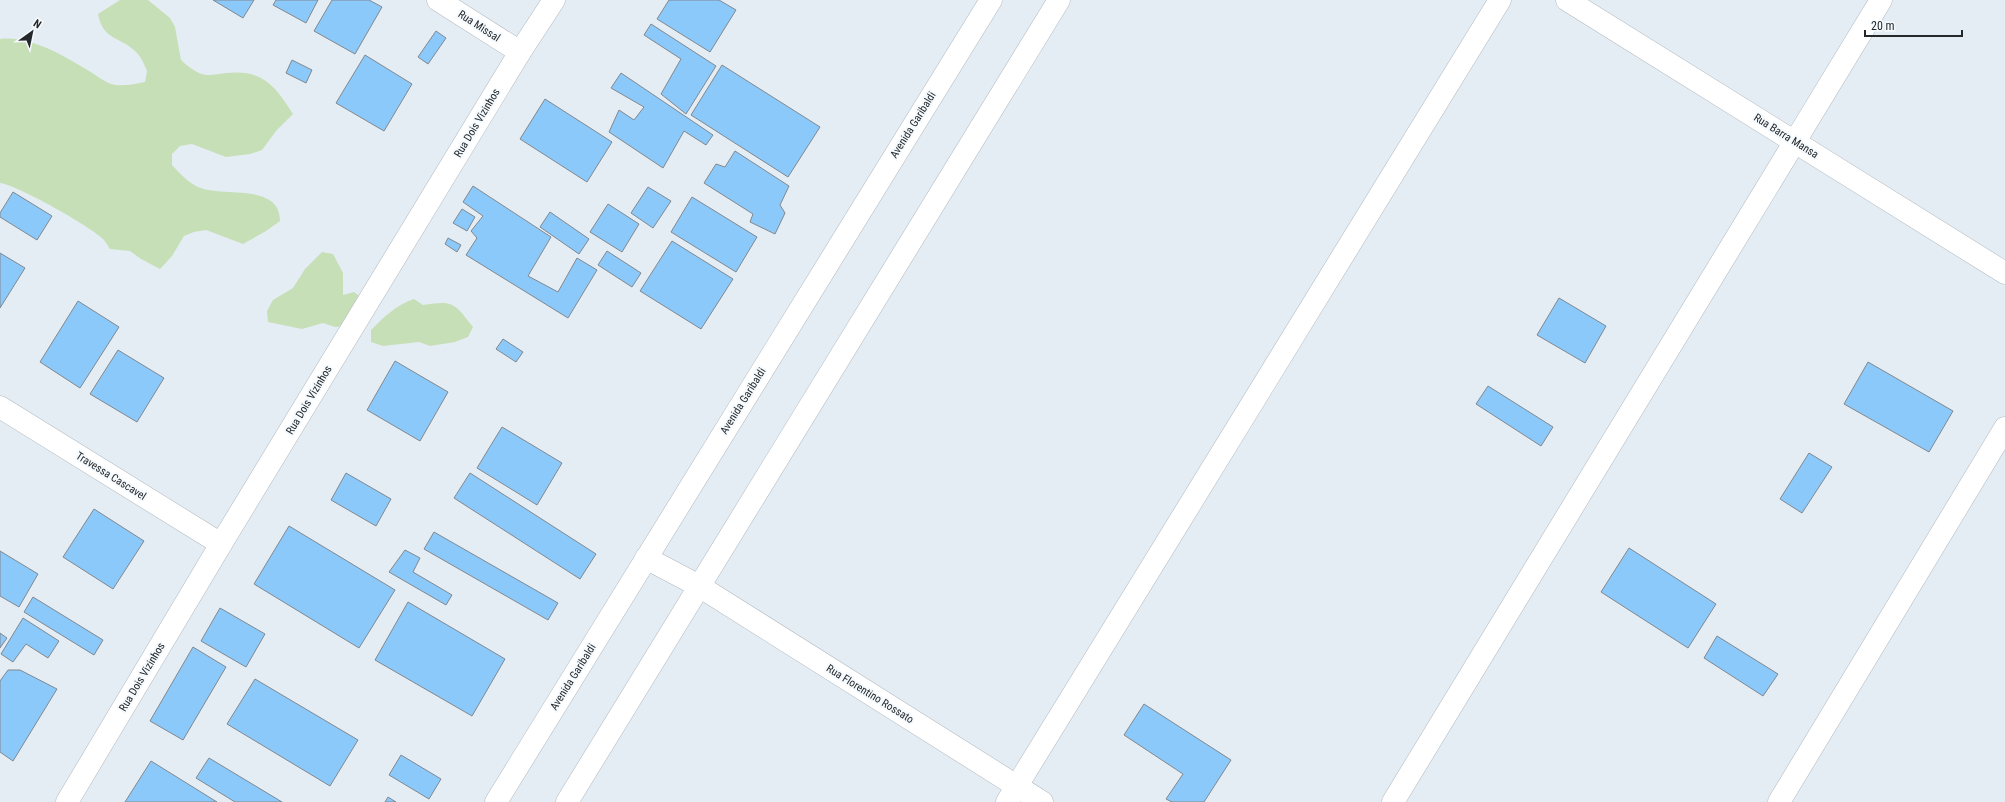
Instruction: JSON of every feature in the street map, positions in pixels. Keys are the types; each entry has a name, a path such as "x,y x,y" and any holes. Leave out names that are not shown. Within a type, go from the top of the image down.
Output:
{"street":[{"name":"Rua Missal","path":"438,0 520,52"},
{"name":"Rua Dois Vizinhos","path":"68,802 221,544 520,52 554,0"},
{"name":"Avenida Garibaldi","path":"496,802 991,0"},
{"path":"567,802 1059,0"},
{"path":"1012,794 1500,0"},
{"name":"Rua Barra Mansa","path":"1567,0 2005,273"},
{"path":"1393,802 1881,0"},
{"name":"Travessa Cascavel","path":"0,407 221,544"},
{"path":"1779,802 2005,428"},
{"name":"Rua Florentino Rossato","path":"646,558 699,586 1012,794 1042,802"}],"green space":[{"path":"120,0 148,0 170,18 175,27 181,60 192,69 206,75 239,72 259,77 274,88 293,114 276,131 262,150 250,154 226,157 192,144 180,146 172,154 172,165 184,178 198,187 209,190 261,196 271,201 278,209 280,221 266,231 243,244 206,230 194,232 184,236 172,256 160,269 141,259 130,251 110,249 104,240 96,233 69,216 37,198 9,185 0,183 0,39 23,40 35,43 58,53 111,84 124,85 145,82 147,71 138,54 132,48 114,38 104,30 100,23 98,14"},
{"path":"322,252 333,254 343,273 343,295 354,292 363,299 348,326 335,327 323,323 302,329 268,322 267,311 273,300 293,288 305,269"},
{"path":"414,299 423,305 447,303 457,308 473,327 468,337 455,342 430,346 419,342 383,346 371,342 371,330 396,308"}],"building":[{"path":"213,0 254,0 243,18"},
{"path":"276,0 318,0 306,23 273,5"},
{"path":"332,0 369,0 382,7 355,54 314,31"},
{"path":"669,0 719,0 736,10 710,52 657,19"},
{"path":"651,24 716,66 686,114 661,94 681,59 644,35"},
{"path":"436,31 446,38 428,64 418,57"},
{"path":"365,55 412,84 384,131 336,103"},
{"path":"292,60 312,70 306,83 286,73"},
{"path":"722,65 820,127 788,177 691,115"},
{"path":"621,73 713,135 706,145 684,131 663,168 609,132 619,110 634,120 644,107 611,88"},
{"path":"545,99 612,142 587,182 520,139"},
{"path":"735,151 789,186 780,205 785,213 775,234 750,222 753,214 704,183 716,164 725,167"},
{"path":"473,186 551,237 528,276 558,292 577,258 597,270 568,318 466,255 477,238 471,231 483,216 463,202"},
{"path":"648,187 671,201 653,228 631,213"},
{"path":"13,192 52,216 37,240 0,217 0,213"},
{"path":"692,197 757,237 736,272 671,232"},
{"path":"608,204 639,224 622,252 590,232"},
{"path":"462,209 475,217 467,231 453,223"},
{"path":"550,212 589,239 579,254 540,227"},
{"path":"448,238 461,245 457,252 445,244"},
{"path":"672,241 733,279 701,329 640,291"},
{"path":"607,251 641,273 632,287 598,265"},
{"path":"0,253 25,268 0,308"},
{"path":"1559,298 1606,326 1585,363 1537,335"},
{"path":"78,301 119,327 80,388 40,362"},
{"path":"503,339 523,352 516,362 496,349"},
{"path":"118,350 164,378 137,422 90,394"},
{"path":"395,361 448,392 420,441 367,410"},
{"path":"1868,362 1953,411 1929,452 1844,404"},
{"path":"1488,386 1553,427 1541,446 1476,404"},
{"path":"502,427 562,463 537,505 477,468"},
{"path":"1809,453 1832,467 1802,513 1780,499"},
{"path":"346,473 391,499 376,526 331,500"},
{"path":"470,473 596,554 580,579 454,498"},
{"path":"94,509 144,541 113,589 63,557"},
{"path":"289,526 395,590 359,648 254,584"},
{"path":"434,532 558,603 548,620 424,549"},
{"path":"1629,548 1716,604 1688,648 1601,592"},
{"path":"405,550 420,558 413,572 452,595 446,605 389,572"},
{"path":"0,551 38,574 19,607 0,596"},
{"path":"33,597 103,640 94,655 24,612"},
{"path":"408,602 505,659 472,716 375,660"},
{"path":"220,608 265,634 246,667 201,641"},
{"path":"23,618 59,641 48,658 26,644 13,662 1,654"},
{"path":"0,633 7,638 0,648"},
{"path":"1717,636 1778,674 1763,696 1704,658"},
{"path":"193,647 226,667 183,740 150,721"},
{"path":"8,670 20,670 57,689 13,761 0,752 0,681"},
{"path":"255,679 358,740 330,786 227,724"},
{"path":"1144,704 1231,760 1204,802 1172,802 1166,799 1183,774 1124,735"},
{"path":"401,755 441,779 429,799 389,775"},
{"path":"209,758 282,802 235,802 196,778"},
{"path":"151,761 217,802 125,802"},
{"path":"388,797 396,802 385,802"}]}
